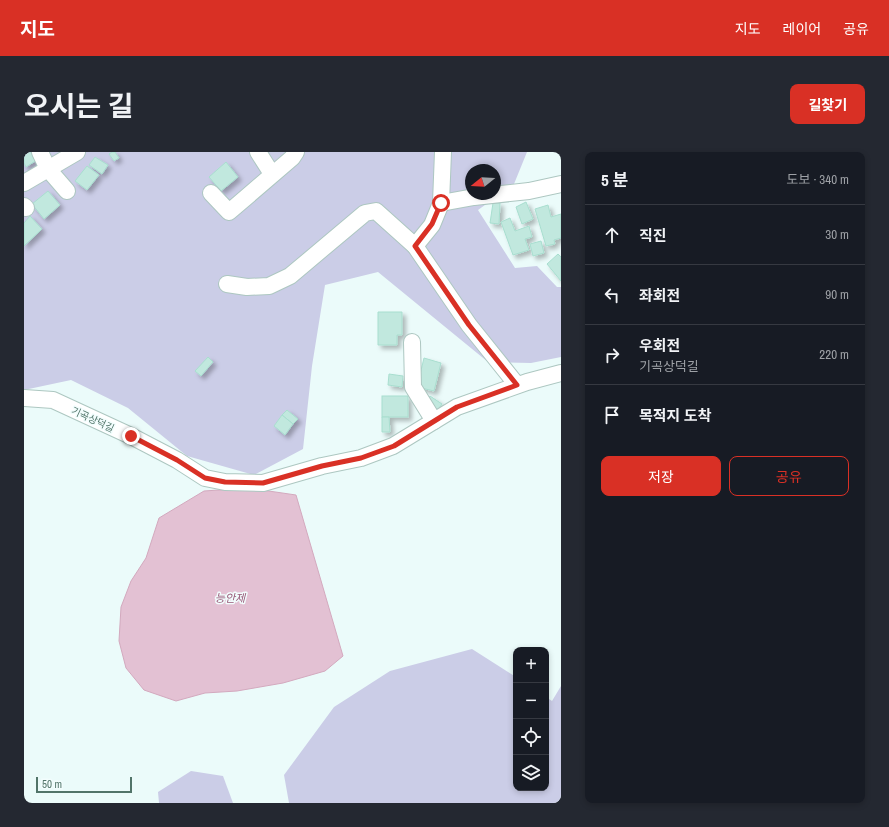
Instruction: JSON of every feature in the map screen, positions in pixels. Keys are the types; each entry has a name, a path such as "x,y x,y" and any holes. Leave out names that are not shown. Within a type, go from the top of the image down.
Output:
{"street":[{"path":"40,152 48,169 67,191"},
{"path":"24,183 77,152"},
{"path":"258,152 272,174"},
{"path":"211,193 229,212 292,158 296,152"},
{"path":"415,246 432,224 441,203 443,152"},
{"path":"441,203 474,196 529,191 561,184"},
{"path":"227,284 247,287 269,286 290,276 365,213 376,211 415,246 469,325 517,385"},
{"path":"412,342 413,387 434,421"},
{"name":"기곡상덕길","path":"24,398 54,400 171,456 205,478 225,482 263,483 322,466 361,458 394,446 457,407 517,385 561,373"}],"shaded area":[{"path":"24,152 527,152 514,184 501,193 501,164 465,164 465,200 492,200 478,210 515,268 537,266 557,287 561,287 561,357 531,363 488,362 378,272 325,285 312,366 303,449 254,475 187,456 128,408 71,380 24,390"},
{"path":"472,649 513,675 513,791 549,791 549,699 552,701 561,686 561,803 289,803 284,775 334,707 390,671"},
{"path":"191,771 223,776 233,803 159,803 158,792"}],"water":[{"name":"능안제","path":"248,488 296,495 343,656 325,671 283,683 237,691 205,693 176,701 144,690 126,668 119,641 121,607 131,581 146,558 159,518 204,491"}],"building":[{"path":"24,152 33,152 37,160 26,167 24,163"},
{"path":"115,152 119,158 114,161 109,154"},
{"path":"95,157 108,165 102,174 89,165"},
{"path":"226,162 238,177 221,191 209,177"},
{"path":"87,166 99,175 87,190 75,181"},
{"path":"48,191 60,205 44,219 32,204"},
{"path":"526,202 533,219 522,224 516,207"},
{"path":"493,203 500,203 499,224 490,223"},
{"path":"548,205 551,217 561,214 561,238 554,240 555,244 546,246 535,209"},
{"path":"30,216 42,229 24,246 24,223"},
{"path":"510,218 515,231 529,226 532,237 525,239 529,250 513,255 501,222"},
{"path":"541,241 544,253 533,256 530,244"},
{"path":"558,254 561,257 561,281 547,264"},
{"path":"378,312 402,312 402,335 397,335 397,345 378,345"},
{"path":"208,357 213,362 201,376 195,371"},
{"path":"424,358 441,363 434,391 417,387"},
{"path":"389,374 403,376 402,387 388,385"},
{"path":"382,396 408,396 408,417 382,417"},
{"path":"430,396 442,404 437,411 426,402"},
{"path":"287,410 298,419 293,424 282,415"},
{"path":"282,415 293,424 285,435 274,426"},
{"path":"382,417 389,417 390,432 382,432"}],"route":[{"path":"131,436 177,460 205,478 225,482 263,483 322,466 361,458 394,446 457,407 517,385 469,325 415,246 432,224 441,203"}]}
